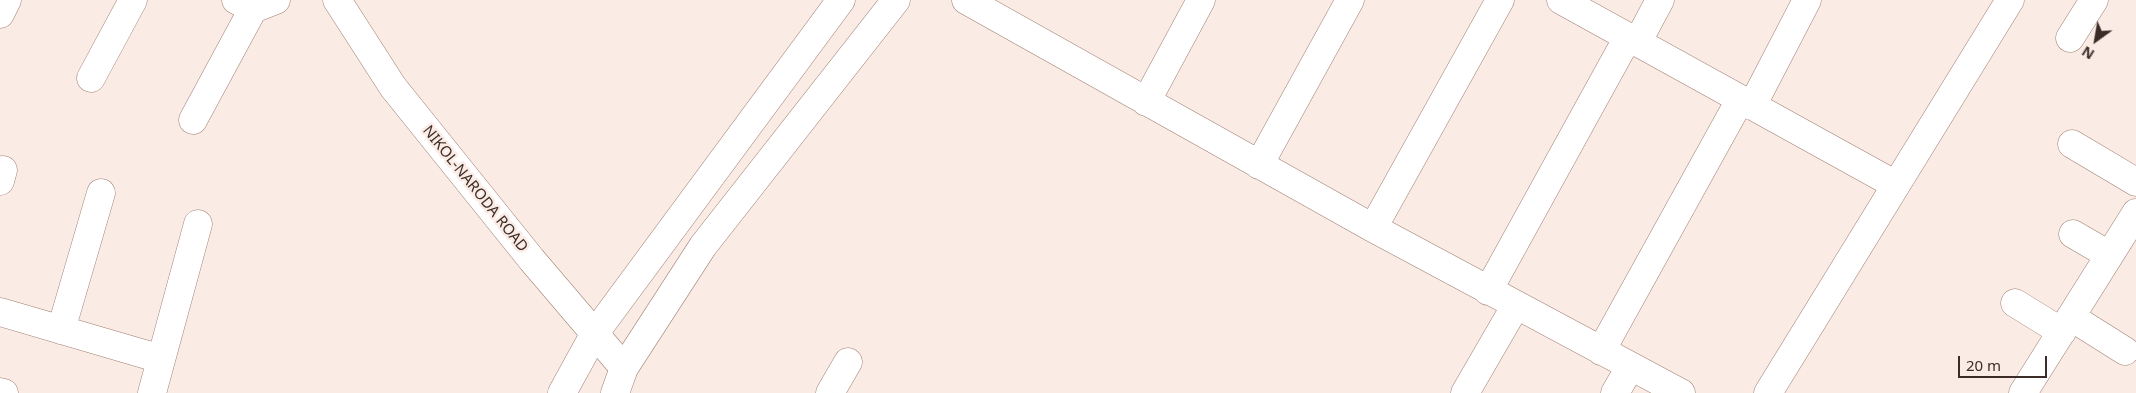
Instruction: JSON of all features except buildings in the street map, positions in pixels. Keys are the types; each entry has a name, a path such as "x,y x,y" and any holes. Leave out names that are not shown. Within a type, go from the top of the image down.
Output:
{"street":[{"path":"0,14 7,0"},
{"path":"91,78 133,0"},
{"name":"NIKOL-NARODA ROAD","path":"337,0 393,87 532,260 624,368"},
{"path":"562,393 595,333 841,0"},
{"path":"615,393 624,368 704,246 896,0"},
{"path":"966,0 1373,228 1630,367 1682,393"},
{"path":"1146,102 1201,0"},
{"path":"1260,165 1350,0"},
{"path":"1373,228 1500,0"},
{"path":"1561,0 1896,185"},
{"path":"1488,291 1633,40 1660,0"},
{"path":"1601,351 1808,0"},
{"path":"1768,393 2010,0"},
{"path":"2070,38 2094,0"},
{"path":"193,120 255,3"},
{"path":"2072,144 2136,182"},
{"path":"61,330 101,193"},
{"path":"2025,392 2066,324 2121,251 2136,213"},
{"path":"152,393 198,224"},
{"path":"2073,234 2121,251"},
{"path":"2015,303 2125,351"},
{"path":"1465,393 1516,305"},
{"path":"0,312 161,359"},
{"path":"830,393 848,362"},
{"path":"1615,393 1630,367"},
{"path":"0,392 4,393"}]}
